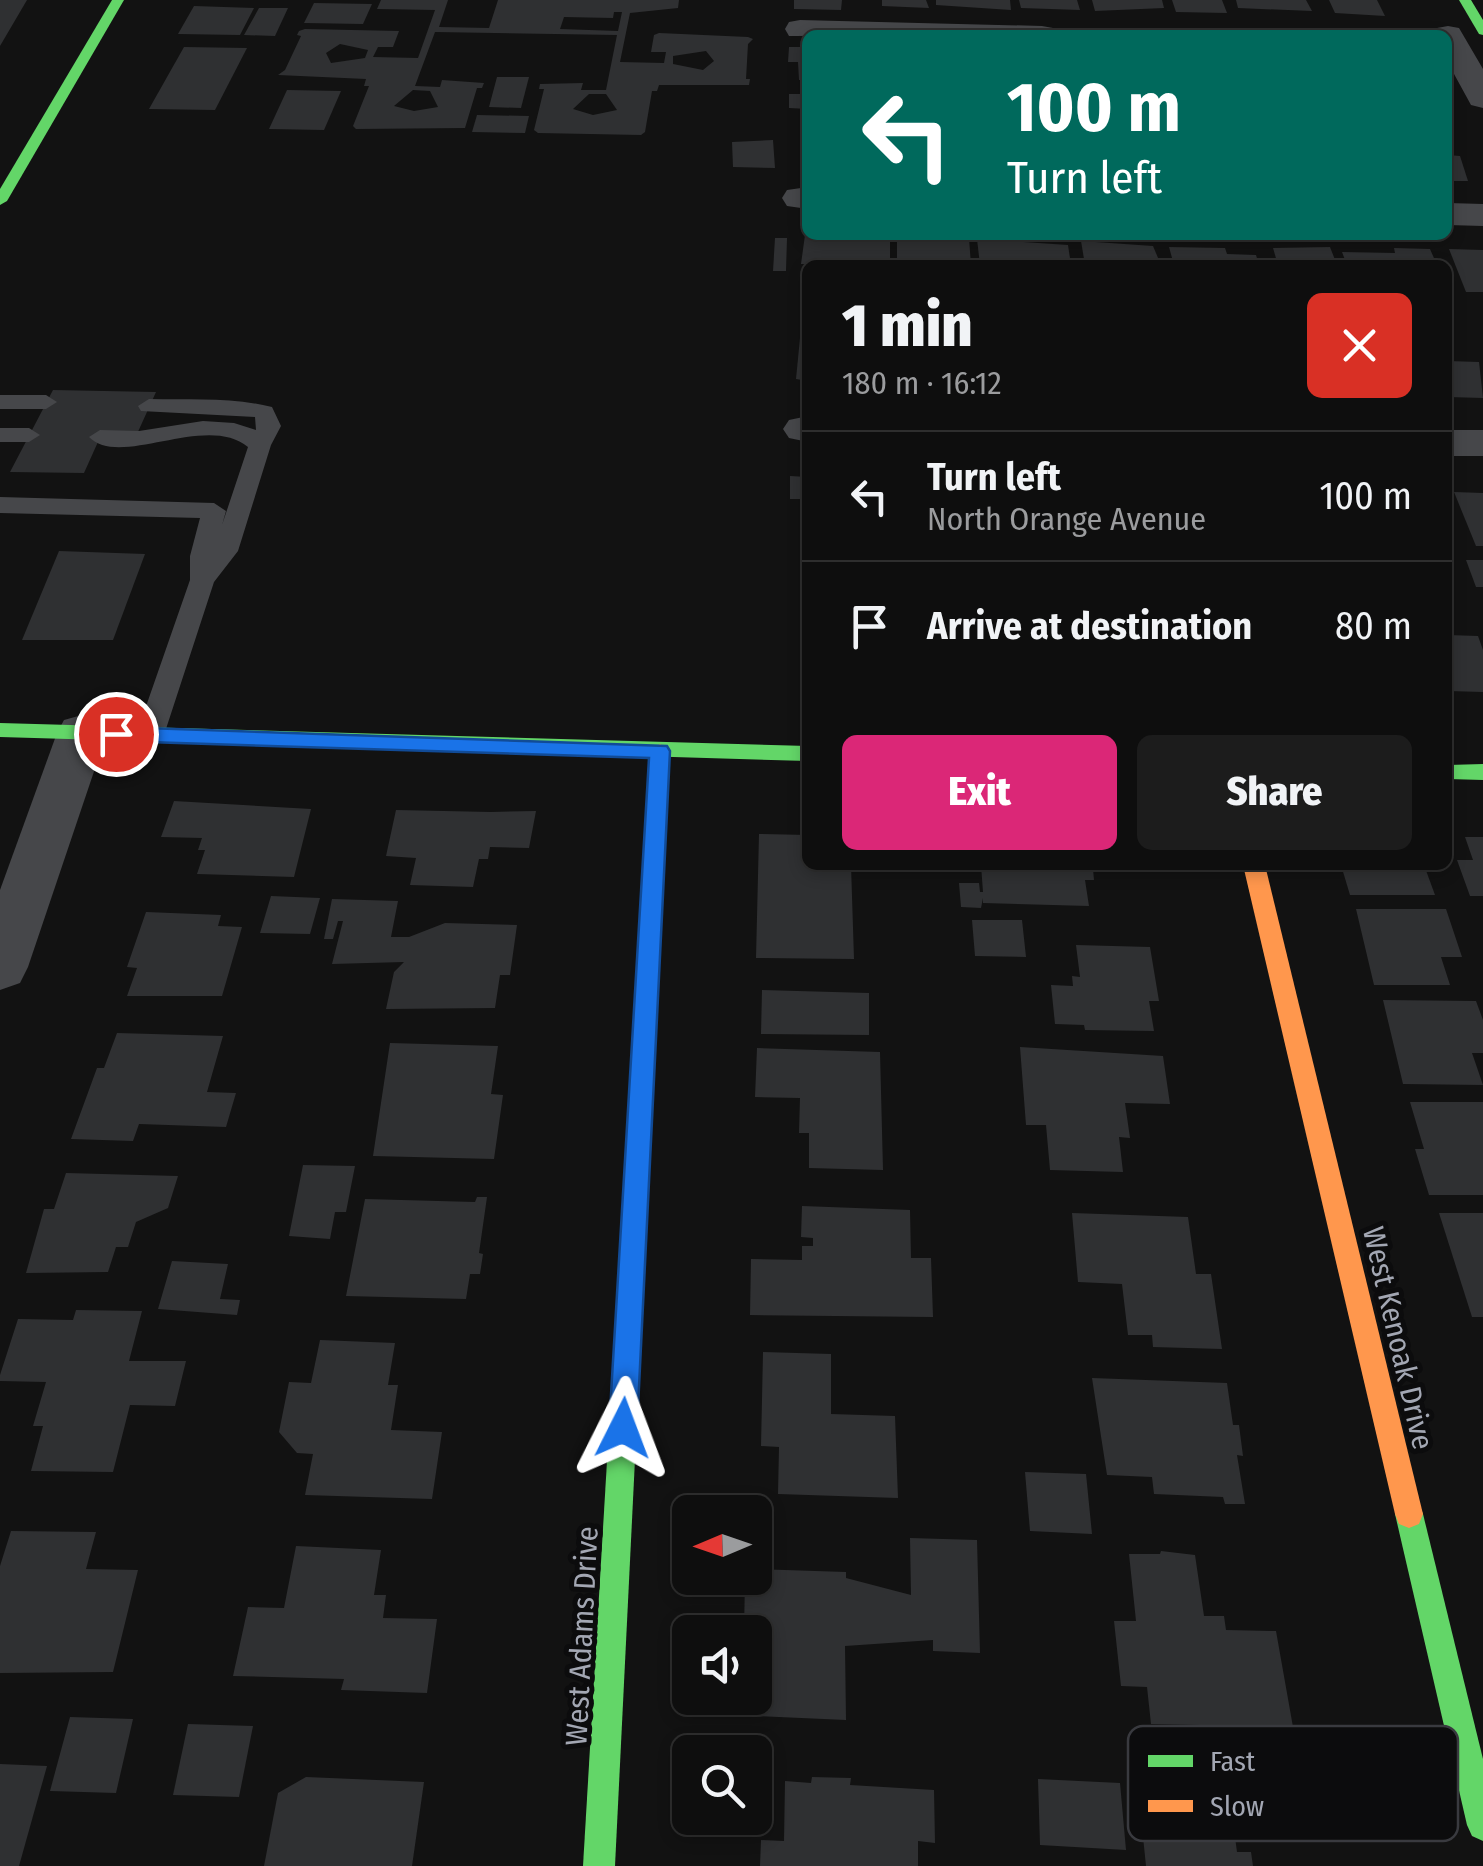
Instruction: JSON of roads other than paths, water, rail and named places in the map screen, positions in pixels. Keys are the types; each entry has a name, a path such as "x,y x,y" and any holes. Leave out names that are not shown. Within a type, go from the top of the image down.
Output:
{"street":[{"path":"1,200 118,0"},
{"path":"1465,0 1483,31"},
{"path":"1452,44 1483,98"},
{"path":"1452,214 1483,215"},
{"path":"1452,442 1483,443"},
{"path":"0,730 802,754"},
{"path":"0,967 82,733"},
{"name":"West Adams Drive","path":"599,1866 660,751"},
{"path":"1452,772 1483,772"},
{"name":"West Kenoak Drive","path":"1255,870 1483,1824"}],"lane":[{"path":"0,402 46,402"},
{"path":"149,406 236,407 264,412 270,426 226,552 202,580"},
{"path":"100,437 138,438 230,428 250,434 260,446"},
{"path":"0,436 29,435"},
{"path":"0,505 214,511 202,556 202,580 150,735"}]}
